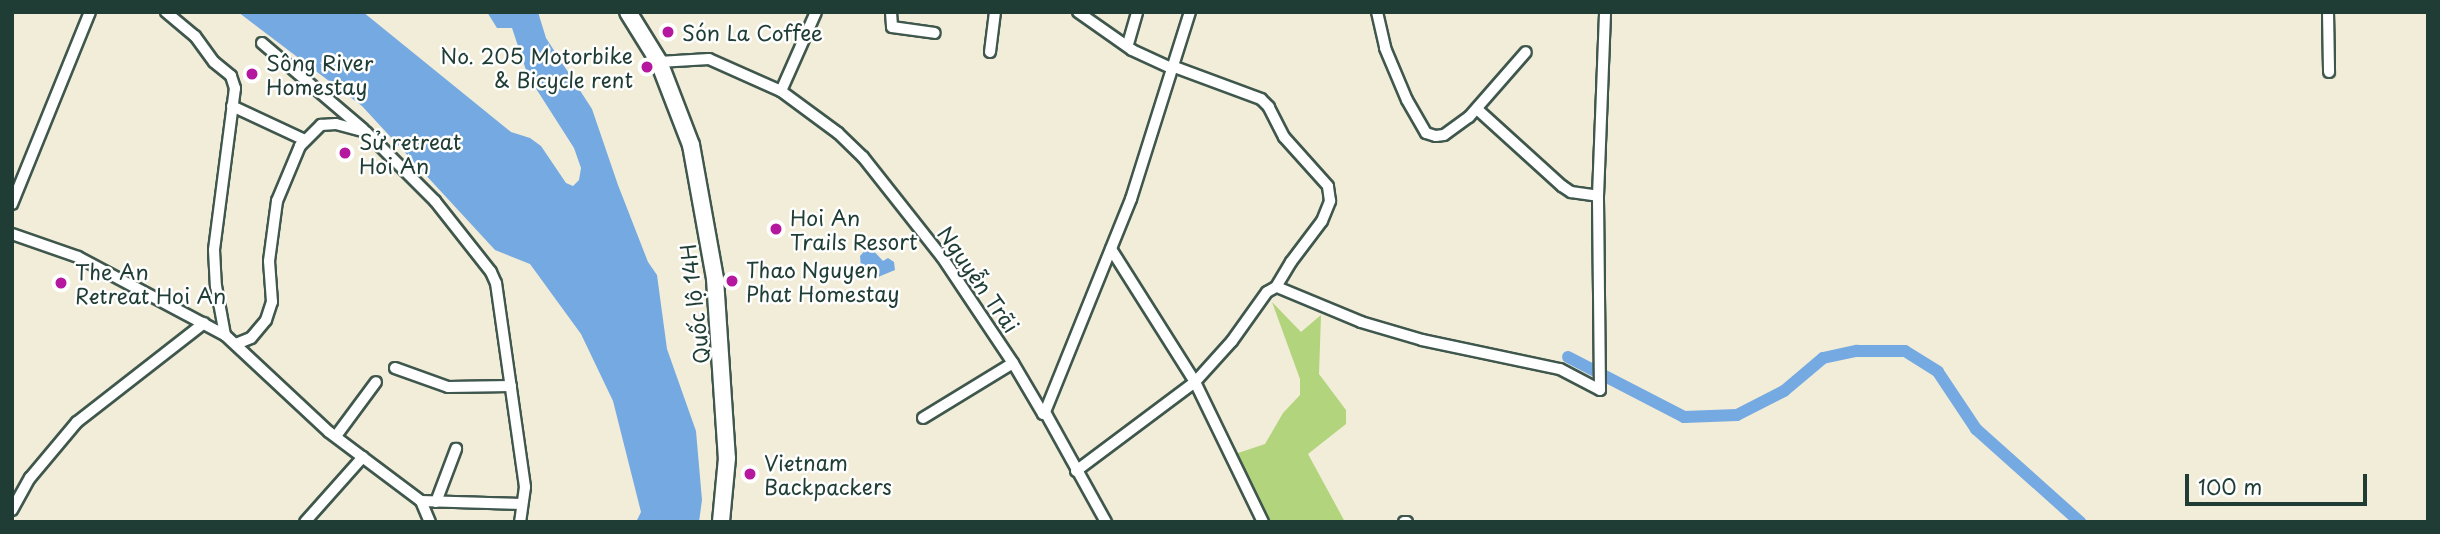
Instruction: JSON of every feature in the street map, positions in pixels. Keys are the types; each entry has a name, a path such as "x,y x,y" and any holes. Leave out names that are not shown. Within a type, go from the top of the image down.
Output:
{"main road":[{"name":"Quốc lộ 14H","path":"628,12 659,62 691,145 717,289 727,458 721,522"}],"street":[{"path":"12,204 90,12"},
{"path":"166,12 195,36 214,62 231,76 235,88 214,250 216,286 225,335"},
{"path":"781,91 816,12"},
{"path":"891,12 892,27 935,33"},
{"path":"990,52 995,12"},
{"path":"1076,471 1195,382 1232,341 1267,292 1277,286 1291,262 1322,221 1330,201 1328,186 1284,136 1269,107 1261,99 1132,50 1128,44 1078,12"},
{"path":"1128,44 1137,12"},
{"path":"1045,412 1135,187 1190,12"},
{"path":"1377,12 1385,48 1426,133 1444,135 1477,109 1526,52"},
{"path":"1277,286 1362,322 1422,340 1560,369 1600,390 1598,196 1605,12"},
{"path":"2328,12 2329,72"},
{"path":"262,43 366,132 435,201 491,272 500,300 525,487 520,522"},
{"name":"Nguyễn Trãi","path":"659,62 709,59 781,91 838,133 863,157 942,257 1013,363 1043,414 1045,412 1106,522"},
{"path":"232,106 304,140"},
{"path":"1477,109 1562,186 1571,192 1598,196"},
{"path":"236,344 251,338 266,320 272,302 269,261 277,201 304,140 321,125 336,124 366,132"},
{"path":"12,234 78,257 225,335 336,436 421,501 430,522"},
{"path":"1111,249 1195,382 1263,522"},
{"path":"12,510 30,478 76,422 204,323"},
{"path":"923,418 1013,363"},
{"path":"395,368 448,387 511,386"},
{"path":"336,436 376,382"},
{"path":"436,502 456,449"},
{"path":"305,522 363,457"},
{"path":"421,501 522,504"}],"green space":[{"path":"1272,302 1301,332 1321,315 1319,374 1346,410 1346,424 1308,454 1345,522 1261,522 1229,456 1265,444 1283,413 1300,395 1300,379"}],"water":[{"path":"238,12 363,12 511,132 530,138 541,146 566,183 573,186 579,180 581,168 574,148 528,76 512,28 497,28 487,12 538,12 546,38 592,109 648,262 657,275 667,349 696,431 702,500 699,522 636,522 641,512 613,401 581,334 530,264 495,250 362,106"},
{"path":"869,246 883,261 888,258 894,262 895,270 878,277 861,267 860,256"}],"waterway":[{"path":"1568,357 1684,417 1737,415 1784,391 1823,358 1857,351 1905,351 1938,372 1976,429 2080,522"}],"place":[{"name":"Són La Coffee","path":"668,32"},
{"name":"No. 205 Motorbike & Bicycle rent","path":"647,67"},
{"name":"Sông River Homestay","path":"252,74"},
{"name":"Sử retreat Hoi An","path":"345,153"},
{"name":"Hoi An Trails Resort","path":"776,229"},
{"name":"Thao Nguyen Phat Homestay","path":"732,281"},
{"name":"The An Retreat Hoi An","path":"61,283"},
{"name":"Vietnam Backpackers","path":"750,474"}]}
